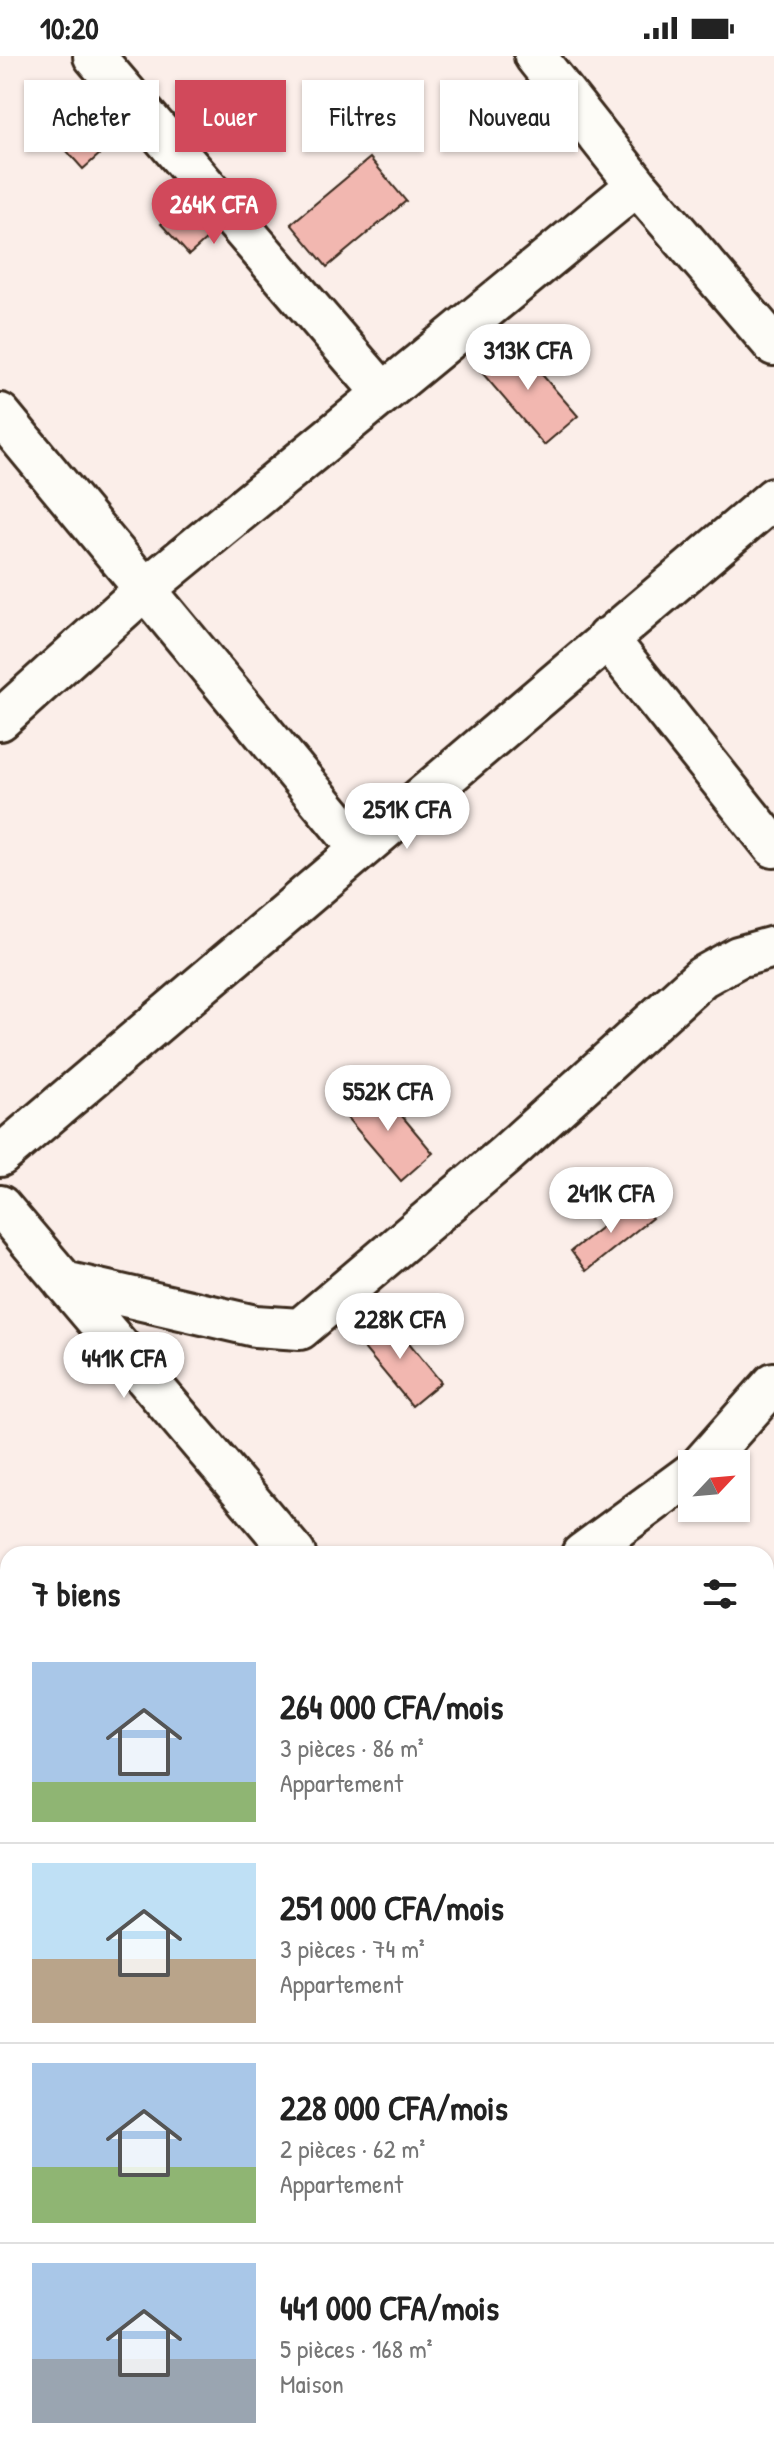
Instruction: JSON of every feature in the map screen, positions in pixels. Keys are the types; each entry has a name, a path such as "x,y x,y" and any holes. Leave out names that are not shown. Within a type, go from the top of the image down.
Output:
{"street":[{"path":"94,56 383,393"},
{"path":"535,56 637,185 774,345"},
{"path":"0,720 144,590 637,185"},
{"path":"0,414 360,849"},
{"path":"0,1156 774,498"},
{"path":"607,638 774,847"},
{"path":"64,1282 255,1326 300,1329 504,1156 702,977 738,957 774,947"},
{"path":"0,1206 288,1546"},
{"path":"714,1450 774,1383"},
{"path":"593,1546 678,1483"}],"building":[{"path":"68,152 102,152 83,169"},
{"path":"370,158 406,201 327,267 291,224"},
{"path":"181,206 208,238 189,255 161,224"},
{"path":"511,339 578,416 544,445 478,368"},
{"path":"376,1085 433,1153 401,1181 343,1113"},
{"path":"637,1199 652,1218 586,1271 571,1251"},
{"path":"388,1317 441,1382 412,1406 358,1341"}]}
